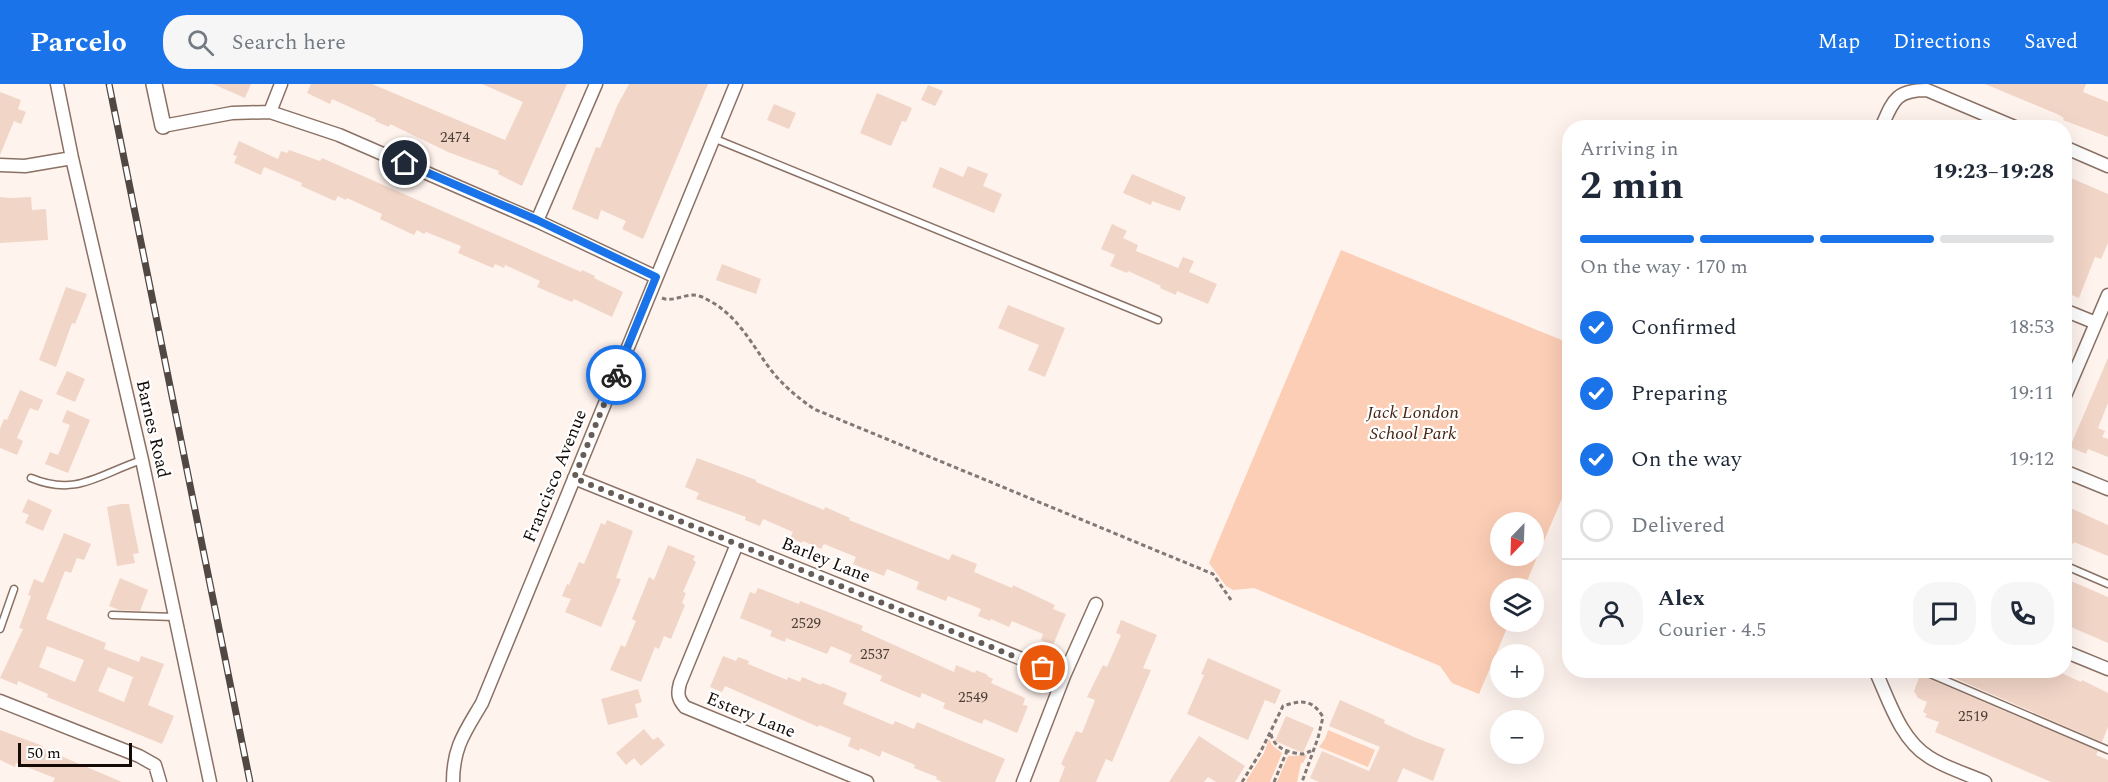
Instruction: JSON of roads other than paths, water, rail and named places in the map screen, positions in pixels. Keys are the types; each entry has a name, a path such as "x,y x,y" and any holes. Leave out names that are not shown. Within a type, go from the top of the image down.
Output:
{"street":[{"name":"Barnes Road","path":"57,84 142,460 210,782"},
{"path":"154,84 163,126 232,113 270,112 339,135 537,220 656,277"},
{"path":"270,112 281,84"},
{"path":"537,220 596,84"},
{"name":"Francisco Avenue","path":"453,782 453,762 459,742 482,703 736,84"},
{"path":"1885,120 1897,97 1911,90 1927,90 1998,120"},
{"path":"2072,150 2108,166"},
{"path":"0,165 25,166 72,158"},
{"path":"2072,379 2108,295"},
{"path":"2072,313 2096,323"},
{"path":"2072,474 2108,489"},
{"name":"Barley Lane","path":"574,478 1064,676"},
{"name":"Estery Lane","path":"737,544 680,683 677,692 679,701 685,707 867,782"},
{"path":"1023,782 1064,676 1096,604"},
{"path":"2072,654 2108,669"},
{"path":"1879,678 1907,736 1919,750 1938,762 1985,782"},
{"path":"0,701 139,756 155,765 160,782"}],"lane":[{"path":"713,138 1158,320"},
{"path":"31,478 47,484 72,486 142,460"},
{"path":"2072,568 2108,584"},
{"path":"0,629 14,589"},
{"path":"112,615 175,617"},
{"path":"1940,678 2108,750"}],"railway":[{"path":"109,84 250,782"}],"park label":[{"name":"Jack London School Park","path":"1413,422"}]}
